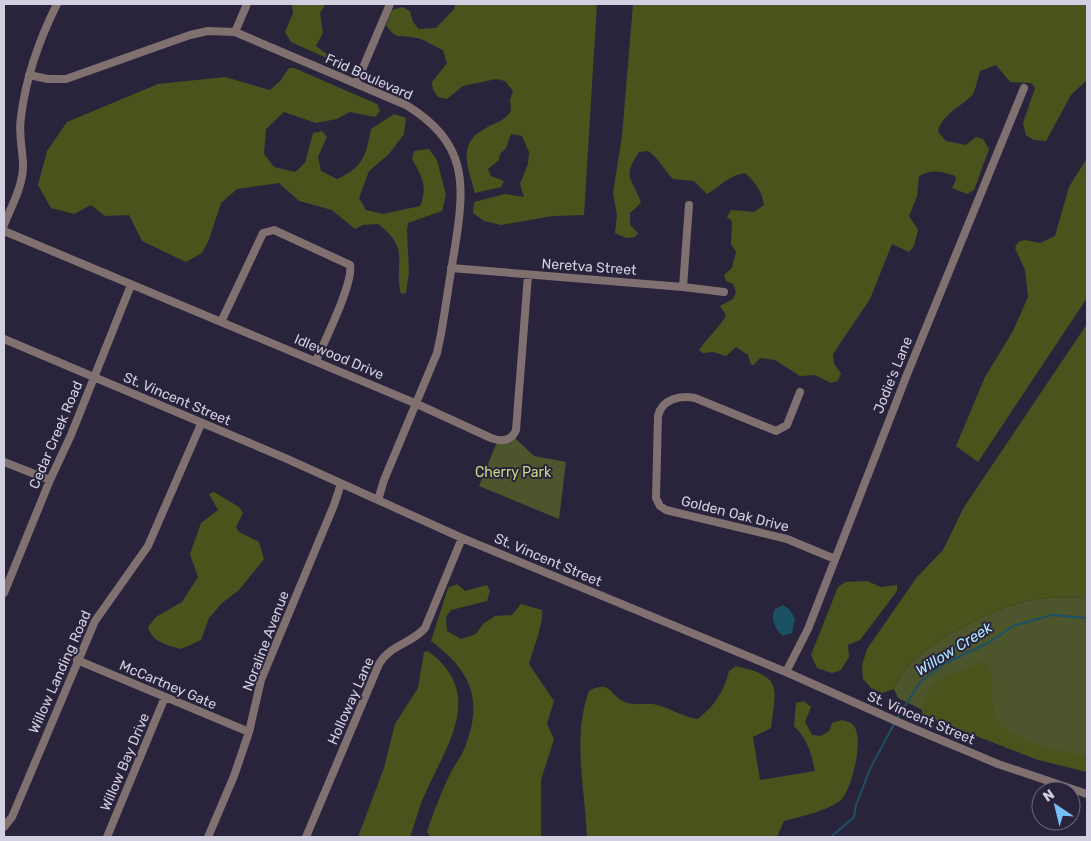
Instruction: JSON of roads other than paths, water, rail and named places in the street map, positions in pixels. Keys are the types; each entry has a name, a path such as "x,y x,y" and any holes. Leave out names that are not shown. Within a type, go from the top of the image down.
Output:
{"street":[{"path":"4,225 16,195 23,169 20,126 29,75 39,40 57,4"},
{"path":"235,32 247,4"},
{"path":"356,84 390,4"},
{"name":"Frid Boulevard","path":"29,75 48,79 66,79 190,34 208,31 235,32 419,113 439,131 452,151 459,170 462,191 440,343 417,404 384,480 378,500"},
{"name":"Jodie's Lane","path":"786,672 808,629 915,354 1024,88"},
{"path":"683,287 689,205"},
{"path":"221,322 255,246 263,233 274,230 350,266 351,272 347,286 316,361"},
{"name":"Idlewood Drive","path":"4,231 316,361 496,440 507,440 514,435 517,425 528,275"},
{"name":"Neretva Street","path":"451,268 724,292"},
{"name":"Cedar Creek Road","path":"4,594 131,285"},
{"name":"St. Vincent Street","path":"4,339 462,538 786,672 905,725 998,764 1087,794"},
{"name":"Golden Oak Drive","path":"800,392 787,425 776,432 695,398 684,397 667,402 661,408 658,416 656,498 660,506 666,510 787,539 835,559"},
{"name":"Willow Landing Road","path":"4,827 12,817 77,660 106,602 148,546 201,424"},
{"path":"4,462 50,480"},
{"name":"Noraline Avenue","path":"208,837 234,776 249,732 261,680 341,484"},
{"name":"Holloway Lane","path":"306,837 379,664 388,652 413,639 425,628 462,538"},
{"name":"McCartney Gate","path":"77,660 249,732"},
{"name":"Willow Bay Drive","path":"107,837 165,697"}],"water":[{"path":"783,605 790,610 795,619 792,633 783,636 776,627 773,616 775,609"}],"waterway":[{"name":"Willow Creek","path":"897,718 921,681 944,664 990,642 1013,626 1052,615 1087,618"},
{"name":"Willow Creek","path":"831,837 854,817 856,805 870,769 895,722"}],"park label":[{"name":"Cherry Park","path":"513,472"}]}
